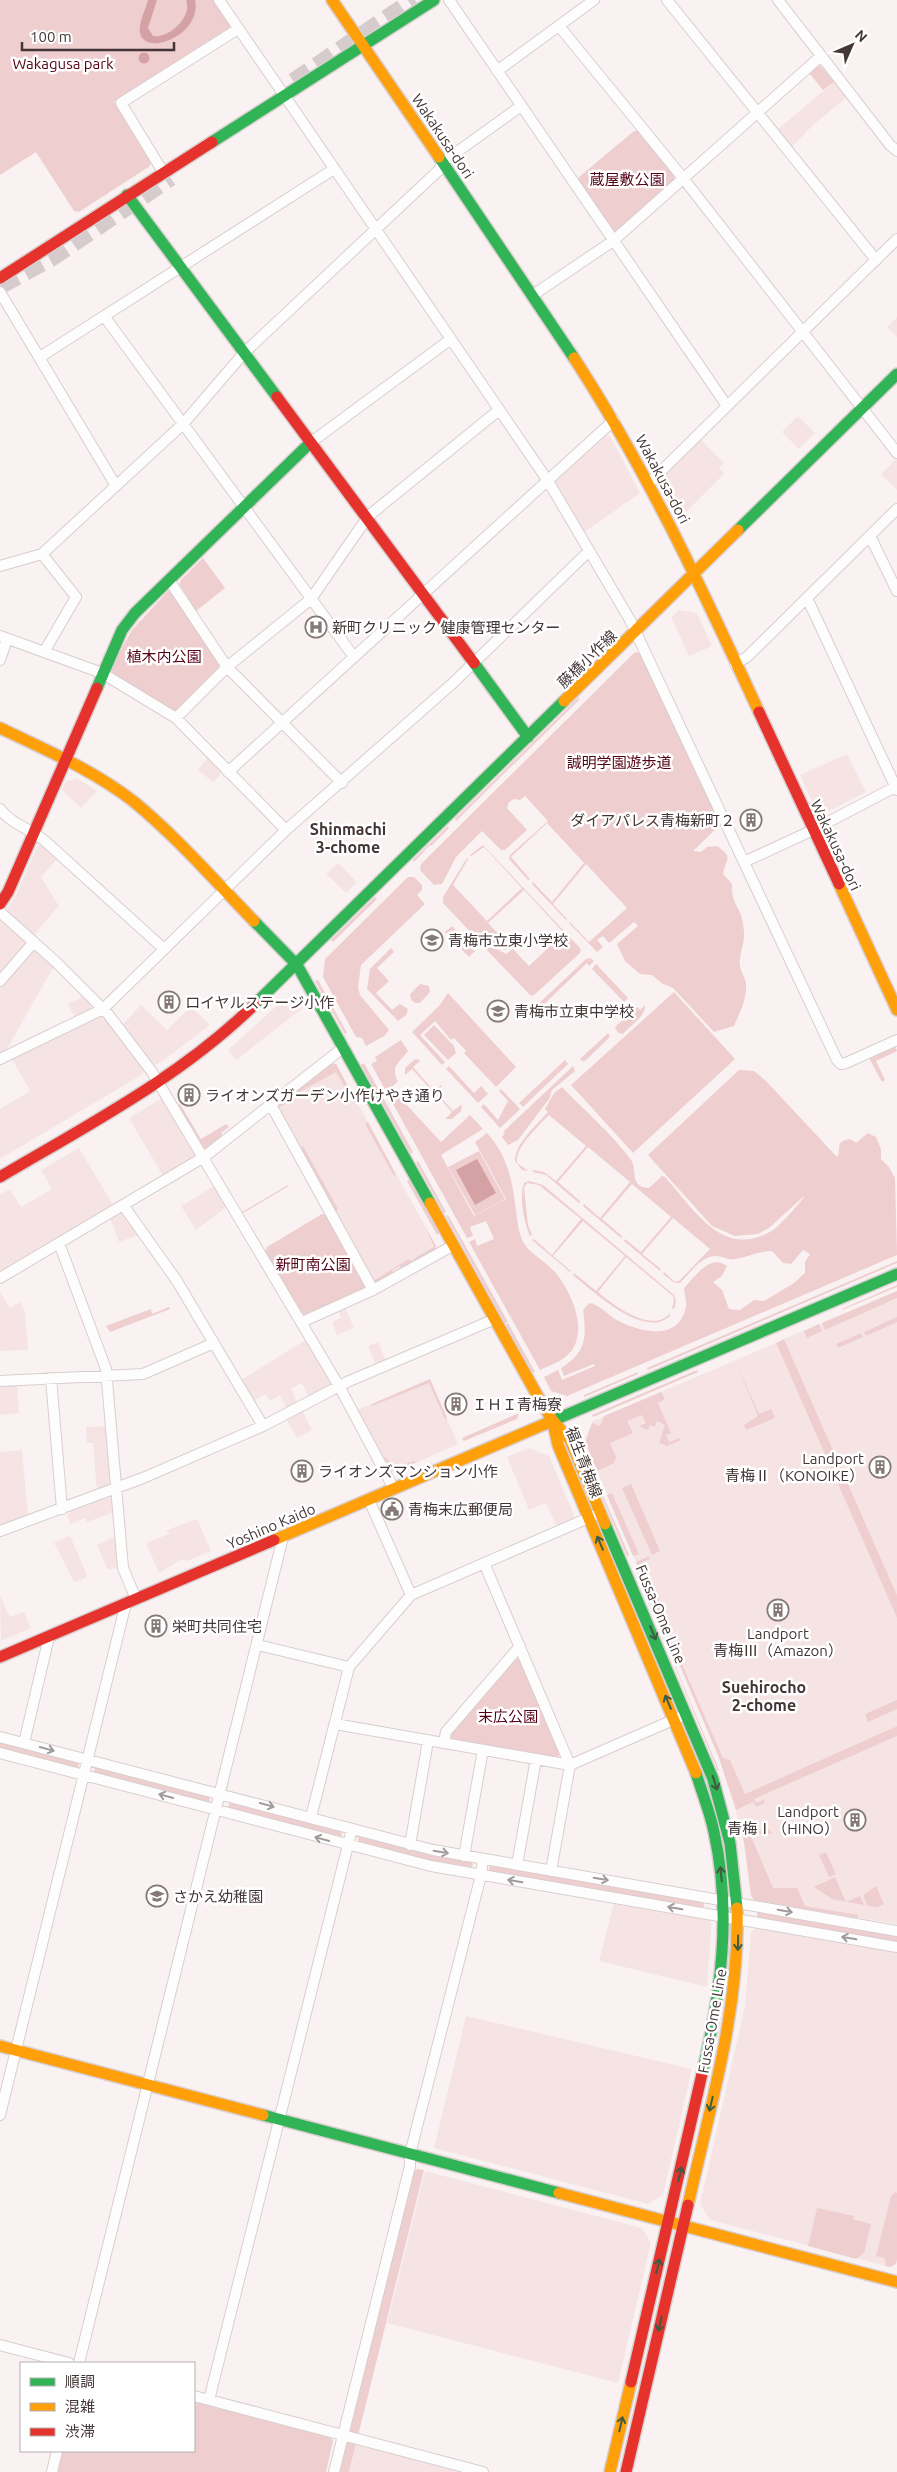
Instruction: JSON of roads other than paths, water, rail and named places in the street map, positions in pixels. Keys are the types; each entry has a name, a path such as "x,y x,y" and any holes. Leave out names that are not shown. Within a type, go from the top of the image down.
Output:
{"street":[{"path":"219,0 548,481 636,631 837,1060 841,1064 846,1063 897,1040"},
{"name":"Wakakusa-dori","path":"332,0 533,295 614,420 649,483 694,574 897,1010"},
{"path":"0,278 434,0"},
{"path":"449,0 727,406"},
{"path":"497,71 594,0"},
{"path":"666,0 876,260"},
{"path":"778,0 890,145 897,151"},
{"path":"559,26 683,178 897,453"},
{"path":"163,172 121,103 238,29"},
{"path":"533,295 613,240 821,56"},
{"path":"0,566 42,554 183,424 244,353 439,170 443,162 521,106"},
{"path":"40,357 334,169"},
{"path":"127,195 528,738"},
{"path":"649,483 897,239"},
{"path":"0,292 116,486"},
{"path":"104,316 354,657"},
{"path":"0,904 34,831 102,673 127,623 310,443 451,339"},
{"name":"藤橋小作線","path":"0,1176 159,1082 222,1035 297,965 897,374"},
{"path":"176,718 228,667 311,600 366,520 499,410"},
{"path":"228,772 614,420"},
{"path":"735,664 747,657 897,509"},
{"path":"870,536 897,591"},
{"path":"0,1059 103,1009 286,830 342,784 472,664 589,551"},
{"path":"42,554 76,597 44,652"},
{"path":"169,580 228,667 342,784"},
{"path":"744,862 896,788 807,598"},
{"path":"0,660 4,638 102,673 176,718 286,830"},
{"path":"0,728 66,758 106,783 145,812 225,890 297,965 553,1421"},
{"path":"0,809 8,819 34,831 164,950"},
{"path":"0,912 103,1009 159,1082 340,1386 394,1489"},
{"path":"0,981 34,942"},
{"path":"0,1278 204,1157 344,1047"},
{"path":"271,1105 373,1290"},
{"path":"123,1205 177,1281 263,1426"},
{"path":"0,2115 88,1760 131,1601 123,1568 107,1376 59,1243"},
{"path":"302,1322 373,1290 454,1245"},
{"name":"Yoshino Kaido","path":"2,1654 49,1637 897,1274"},
{"path":"0,1531 117,1489 263,1426 340,1386 495,1319"},
{"path":"0,1381 143,1374 214,1343"},
{"path":"51,1378 62,1509"},
{"name":"福生青梅線","path":"553,1421 570,1440 622,1561"},
{"name":"福生青梅線","path":"553,1421 558,1445 647,1652"},
{"path":"369,1500 411,1595"},
{"path":"311,1817 349,1667 411,1595 601,1512"},
{"path":"79,2362 258,1645 283,1537"},
{"path":"612,1570 622,1561"},
{"name":"Fussa-Ome Line","path":"622,1561 709,1766 723,1811 733,1860 738,1919 737,1968 728,2031 626,2472"},
{"path":"484,1563 570,1765 552,1871"},
{"path":"632,1619 645,1614"},
{"path":"24,1743 49,1637"},
{"path":"258,1645 349,1667"},
{"path":"444,1742 446,1732 520,1646"},
{"name":"Fussa-Ome Line","path":"610,2472 704,2069 713,2028 722,1964 723,1900 714,1831 696,1772 647,1652"},
{"path":"334,1724 570,1765 688,1714"},
{"path":"0,1737 311,1817 410,1845 464,1856 897,1930"},
{"path":"410,1845 428,1741"},
{"path":"464,1856 482,1750"},
{"path":"0,1753 431,1866 897,1946"},
{"path":"517,1865 536,1759"},
{"path":"209,2400 352,1829"},
{"path":"334,2472 410,2166 410,2154 481,1875 482,1859"},
{"path":"713,2028 728,2031"},
{"path":"0,2046 897,2282"},
{"path":"704,2069 718,2072"},
{"path":"0,2345 65,2362"},
{"path":"635,2362 650,2366"},
{"path":"195,2396 483,2472"},
{"path":"52,2472 57,2452"}],"tunnel":[{"path":"294,82 415,0"},
{"path":"0,285 53,256 170,177"}],"place":[{"name":"新町クリニック 健康管理センター","path":"316,627"},
{"name":"ダイアパレス青梅新町２","path":"751,820"},
{"name":"青梅市立東小学校","path":"432,940"},
{"name":"ロイヤルステージ小作","path":"169,1002"},
{"name":"青梅市立東中学校","path":"498,1011"},
{"name":"ライオンズガーデン小作けやき通り","path":"189,1095"},
{"name":"ＩＨＩ青梅寮","path":"456,1404"},
{"name":"Landport 青梅Ⅱ（KONOIKE）","path":"880,1467"},
{"name":"ライオンズマンション小作","path":"302,1471"},
{"name":"青梅末広郵便局","path":"392,1509"},
{"name":"Landport 青梅Ⅲ（Amazon）","path":"778,1610"},
{"name":"栄町共同住宅","path":"156,1626"},
{"name":"Landport 青梅Ⅰ（HINO）","path":"855,1820"},
{"name":"さかえ幼稚園","path":"157,1896"}],"district":[{"name":"Shinmachi 3-chome","path":"348,838"},
{"name":"Suehirocho 2-chome","path":"764,1696"}],"park label":[{"name":"Wakagusa park","path":"63,63"},
{"name":"蔵屋敷公園","path":"627,179"},
{"name":"植木内公園","path":"164,656"},
{"name":"誠明学園遊歩道","path":"619,762"},
{"name":"新町南公園","path":"313,1264"},
{"name":"末広公園","path":"508,1716"}]}
